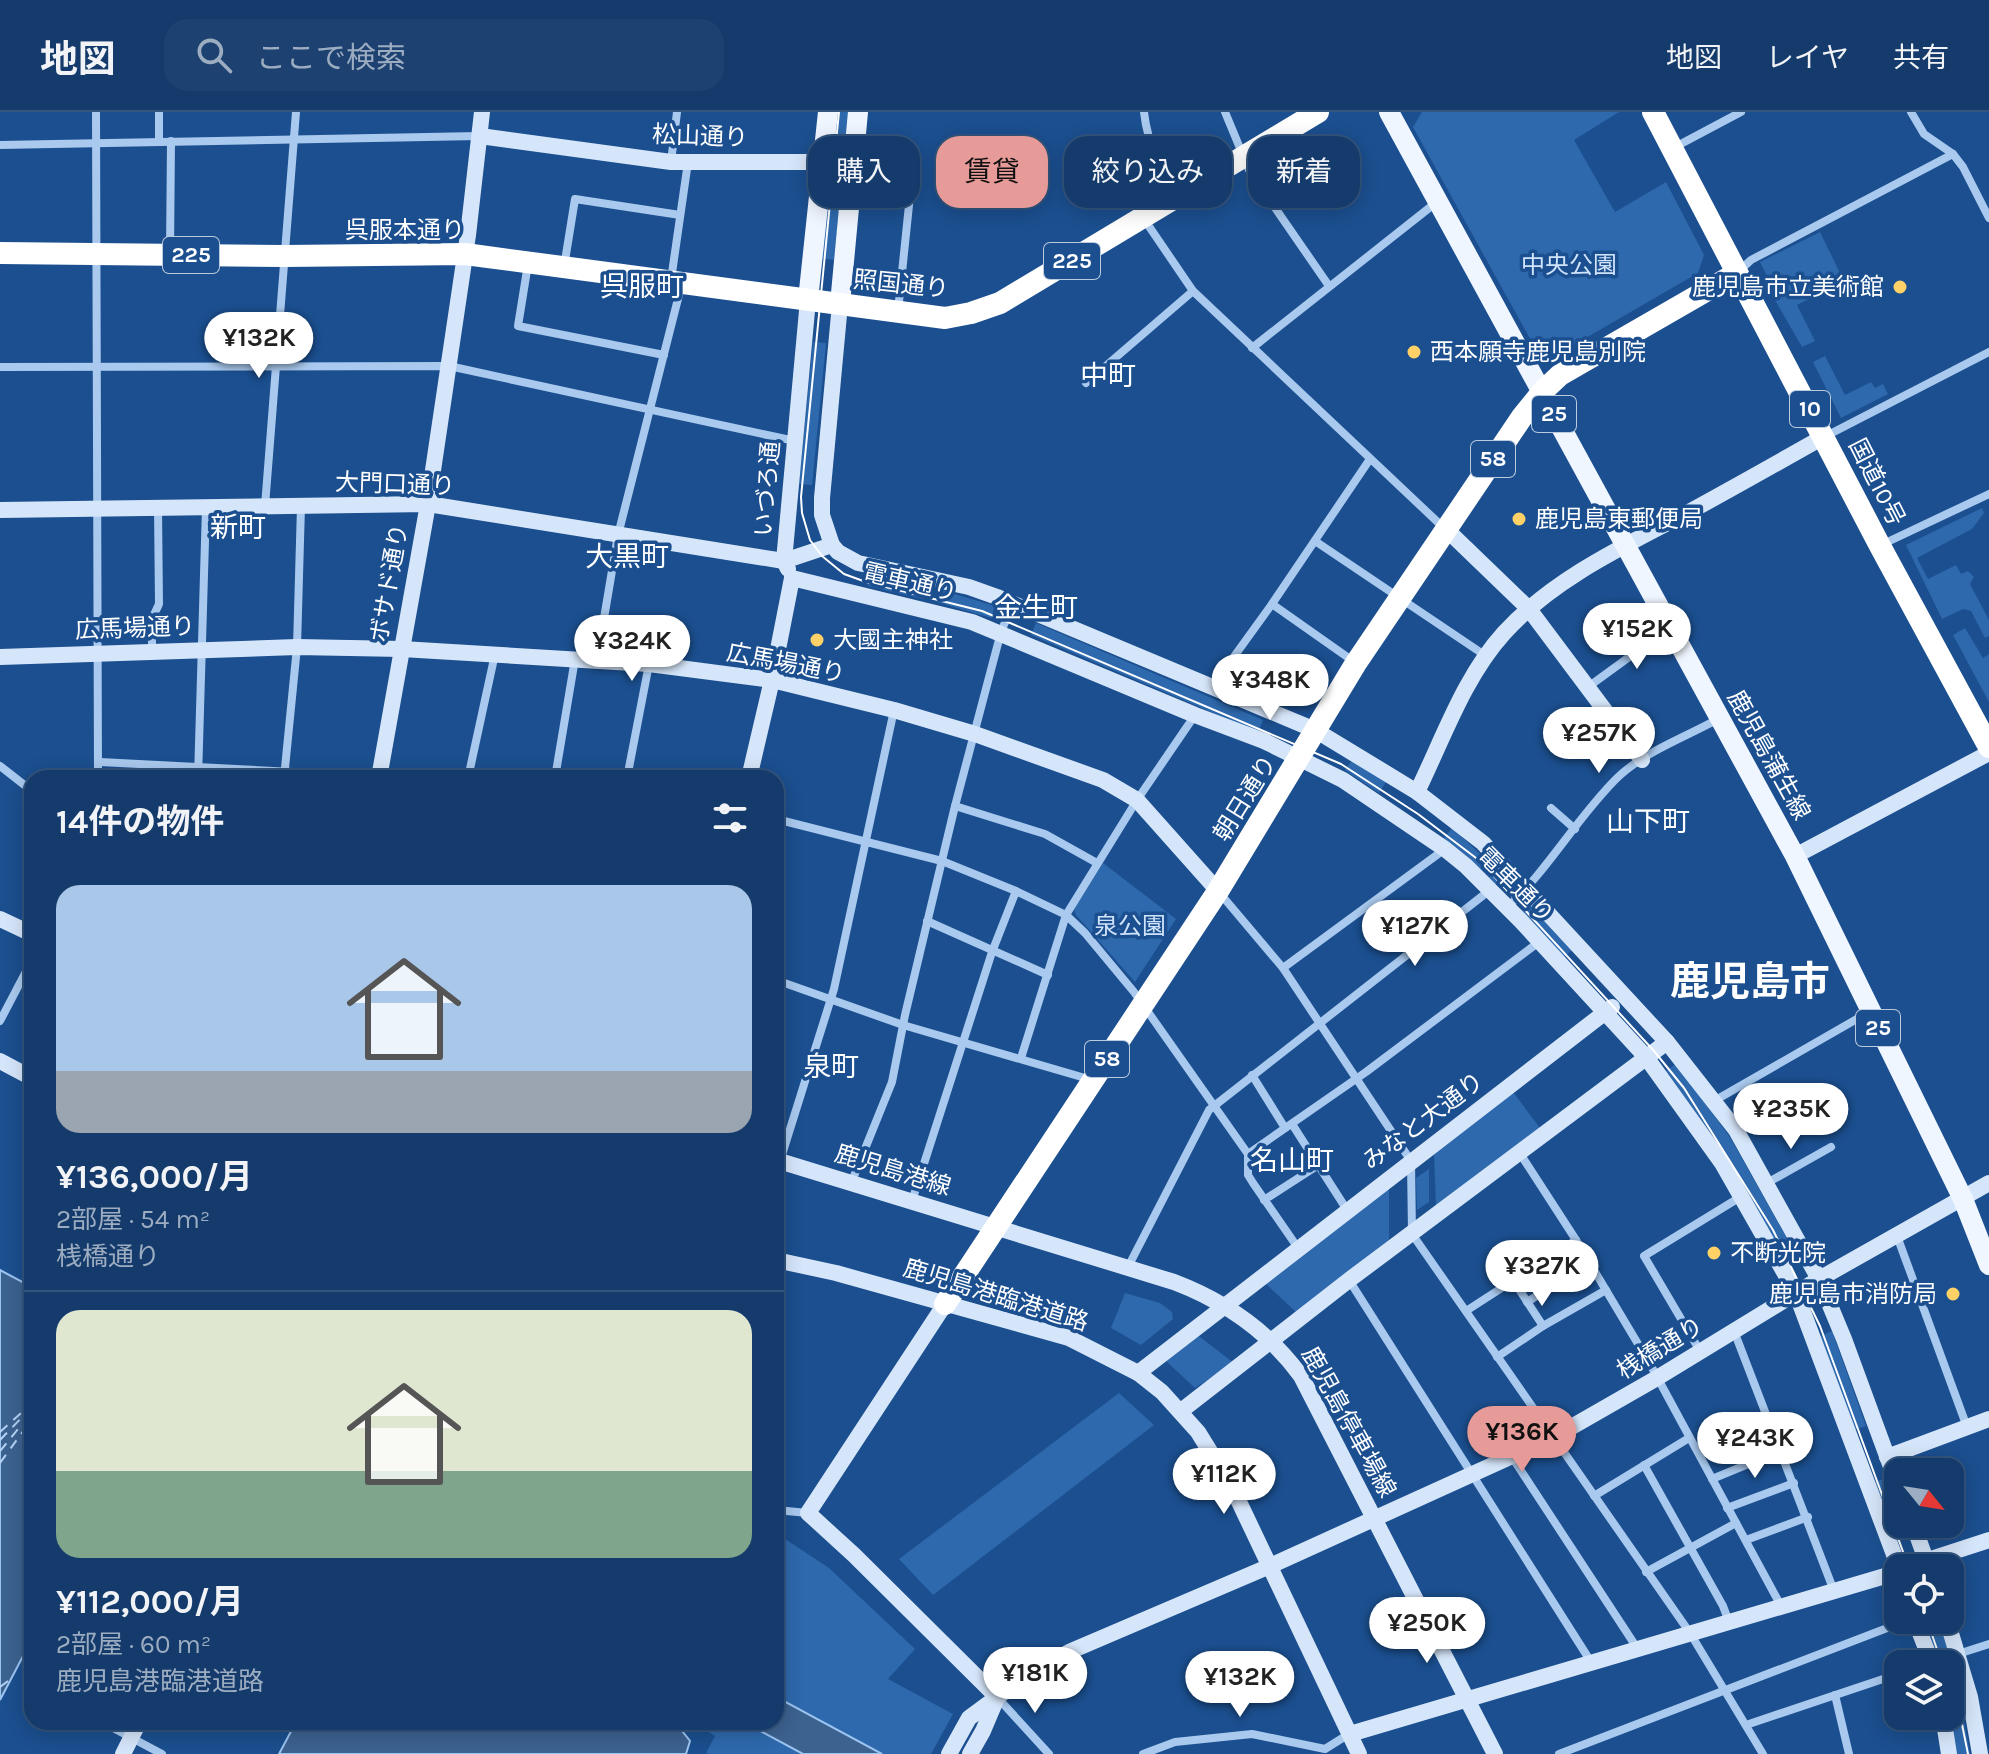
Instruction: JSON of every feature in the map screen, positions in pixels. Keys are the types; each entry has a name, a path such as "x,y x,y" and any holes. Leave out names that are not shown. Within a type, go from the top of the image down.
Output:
{"highway":[{"name":"照国通り","path":"1232,166 1318,112"},
{"name":"国道10号","path":"1653,112 1989,750"},
{"name":"照国通り","path":"808,300 945,318 971,313 1000,303 1160,208"},
{"name":"呉服本通り","path":"0,253 465,254 808,300"},
{"name":"朝日通り","path":"945,1304 1218,891 1356,663 1517,423 1560,375 1737,273"}],"main road":[{"path":"826,136 828,112"},
{"path":"840,304 858,112"},
{"name":"鹿児島蒲生線","path":"1389,112 1795,856 1963,1199 1989,1265"},
{"path":"808,300 818,208"}],"street":[{"path":"96,112 99,770"},
{"path":"159,112 159,141"},
{"path":"265,506 296,112"},
{"name":"ボサド通り","path":"380,770 428,504 465,254 482,112"},
{"path":"597,660 618,535 664,355 677,282 680,162 677,112"},
{"path":"1144,112 1148,136"},
{"path":"1225,112 1249,170 1329,286"},
{"path":"1674,148 1741,112"},
{"path":"1911,112 1924,134 1953,154 1963,167 1989,218"},
{"path":"0,145 480,136"},
{"name":"松山通り","path":"480,136 680,162 808,162"},
{"path":"170,254 171,141"},
{"path":"1737,273 1751,260 1953,154"},
{"path":"564,267 575,199 680,215"},
{"path":"1252,348 1439,201"},
{"path":"898,311 909,208"},
{"path":"1143,218 1193,291 1529,609 1642,760"},
{"path":"528,262 518,326 664,355"},
{"path":"1086,383 1193,291"},
{"name":"いづろ通","path":"792,578 784,561 808,300"},
{"path":"832,545 822,515 822,498 840,304"},
{"path":"1417,792 1486,656 1504,633 1547,594 1624,546 1825,436 1989,352"},
{"path":"0,367 449,366 795,441"},
{"path":"1212,687 1370,459"},
{"path":"1880,546 1989,494"},
{"name":"大門口通り","path":"0,510 428,504 784,561"},
{"path":"284,770 297,647 301,506"},
{"path":"199,770 206,507"},
{"path":"152,652 152,619 159,604 158,508"},
{"path":"1315,541 1486,656"},
{"path":"784,561 832,545"},
{"path":"751,770 792,578 832,545"},
{"name":"電車通り","path":"832,545 858,563 969,587 1013,603 1315,730 1417,792 1483,843 1667,1042 1736,1130 1819,1279 1887,1457"},
{"name":"電車通り","path":"792,578 972,622 1001,632 1264,741 1343,780 1445,849 1490,890 1646,1057 1722,1163 1796,1293 1894,1554"},
{"path":"852,1181 892,1082 955,806 1001,632 1013,603"},
{"path":"1272,604 1356,663"},
{"path":"1587,687 1669,628"},
{"name":"広馬場通り","path":"0,657 297,647 402,649 649,664 772,680 975,734 1103,780 1137,800 1218,891"},
{"path":"470,770 495,653"},
{"path":"556,770 576,658"},
{"path":"629,770 649,664"},
{"path":"784,1142 830,1001 894,710"},
{"path":"1021,1058 1066,915 1137,800 1195,715"},
{"path":"1507,908 1528,889 1617,778 1642,760 1719,718"},
{"path":"1795,856 1989,750"},
{"path":"100,762 242,770"},
{"path":"0,766 24,785"},
{"path":"955,806 1045,834 1097,863"},
{"path":"1551,808 1575,829"},
{"path":"784,821 942,861 1066,915 1085,933 1143,1004 1215,1106 1248,1154 1248,1175 1298,1248"},
{"path":"1283,968 1445,849"},
{"path":"1128,1268 1209,1110 1490,890"},
{"path":"912,1201 992,952 1016,891"},
{"path":"1218,891 1283,968 1411,1161 1412,1234 1690,1633 1763,1754"},
{"path":"0,919 24,930"},
{"path":"927,921 1048,975"},
{"path":"1248,1154 1357,1078 1539,942"},
{"path":"0,1021 24,975"},
{"path":"784,983 903,1025 1093,1081"},
{"name":"みなと大通り","path":"1138,1373 1624,997"},
{"path":"1714,1101 1870,1011"},
{"path":"1181,1411 1349,1280 1667,1042"},
{"path":"0,1061 24,1074"},
{"path":"1252,1075 1347,1210"},
{"path":"1767,1183 1831,1147"},
{"path":"1519,1152 1576,1240 1657,1378 1781,1607"},
{"name":"鹿児島港線","path":"784,1162 996,1228"},
{"path":"1264,1200 1317,1166"},
{"name":"桟橋通り","path":"949,1754 969,1718 1027,1675 1071,1651 1270,1566 1554,1437 1819,1279 1989,1183"},
{"path":"1701,1352 1644,1256 1742,1196"},
{"name":"鹿児島停車場線","path":"996,1228 1189,1288 1223,1305 1285,1353 1301,1376 1495,1754"},
{"path":"1897,1236 1967,1427"},
{"path":"1466,1311 1576,1240"},
{"name":"鹿児島港臨港道路","path":"784,1262 836,1273 1069,1338 1138,1373 1181,1411 1227,1477 1359,1754"},
{"path":"1527,1302 1589,1263"},
{"path":"1349,1280 1591,1663"},
{"path":"1513,1280 1543,1326"},
{"path":"1497,1357 1606,1290"},
{"path":"808,1513 945,1304"},
{"path":"1734,1331 1834,1591"},
{"path":"1887,1457 1989,1419"},
{"path":"1594,1496 1689,1438"},
{"path":"1712,1479 1782,1450"},
{"path":"1512,1457 1638,1649"},
{"path":"1644,1465 1729,1622"},
{"path":"1727,1508 1794,1483"},
{"path":"784,1511 808,1513 865,1565 997,1697 1049,1754"},
{"path":"1746,1540 1808,1517"},
{"path":"1646,1572 1736,1523"},
{"path":"1953,1554 1989,1540"},
{"path":"1143,1754 1175,1742 1252,1734 1325,1749 1350,1734 1884,1574"},
{"path":"1559,1754 1884,1629"},
{"path":"1964,1652 1989,1644"},
{"path":"1964,1676 1980,1754"},
{"path":"1746,1725 1884,1679"},
{"path":"1835,1695 1849,1754"},
{"path":"970,1754 997,1697"},
{"path":"116,1730 162,1754"},
{"path":"123,1754 135,1730"},
{"path":"1945,1730 1949,1754"}],"green space":[{"path":"836,112 849,112 847,136 834,136"},
{"name":"中央公園","path":"1422,112 1619,112 1574,140 1615,212 1666,182 1704,255 1698,273 1553,357 1539,355 1413,127"},
{"path":"826,208 839,208 834,260 821,258"},
{"path":"1820,232 1844,281 1797,305 1815,341 1802,347 1775,300 1778,298 1760,262"},
{"path":"813,342 826,343 812,485 799,484"},
{"path":"1825,356 1845,395 1871,382 1875,388 1883,384 1888,394 1841,418 1813,362"},
{"path":"1982,508 1984,513 1972,529 1917,558 1928,579 1956,565 1961,574 1968,571 1974,577 1970,584 1989,620 1989,636 1985,638 1971,611 1963,609 1942,619 1906,545"},
{"path":"871,574 927,586 924,599 868,586"},
{"path":"941,590 995,606 991,618 937,602"},
{"path":"1036,623 1263,720 1258,732 1031,635"},
{"path":"1965,628 1983,658 1989,654 1989,702 1953,635"},
{"path":"1353,759 1386,782 1379,793 1345,770"},
{"path":"1452,828 1504,876 1495,885 1444,838"},
{"name":"泉公園","path":"1103,863 1176,919 1135,982 1074,909"},
{"path":"1529,902 1573,949 1563,958 1520,911"},
{"path":"1677,1063 1731,1139 1789,1242 1777,1248 1720,1146 1666,1071"},
{"path":"1513,1092 1540,1128 1436,1208 1434,1153"},
{"path":"1429,1169 1429,1202 1417,1210 1416,1178"},
{"path":"1389,1187 1389,1243 1297,1313 1264,1282"},
{"path":"1125,1293 1160,1303 1172,1312 1173,1319 1141,1345 1111,1328"},
{"path":"1832,1331 1866,1426 1854,1430 1820,1336"},
{"path":"1196,1334 1234,1363 1195,1388 1167,1362 1167,1357"},
{"path":"1119,1393 1154,1425 933,1595 899,1559"},
{"path":"1884,1479 1884,1510 1874,1482"},
{"path":"784,1538 829,1568 915,1649 888,1679 953,1714 931,1754 882,1754 784,1700"},
{"path":"1929,1634 1943,1634 1948,1650 1934,1650"},
{"path":"1964,1723 1970,1754 1957,1754 1953,1730 1964,1730"},
{"path":"706,1730 759,1730 803,1754 706,1753 715,1736"}],"shaded area":[{"path":"0,1270 24,1283 24,1654 0,1700"},
{"path":"784,1701 882,1754 803,1754 759,1730 784,1730"},
{"path":"292,1730 681,1730 690,1741 686,1754 279,1754"}],"ferry route":[{"path":"0,1432 24,1410"},
{"path":"0,1440 24,1415"},
{"path":"0,1451 24,1422"},
{"path":"0,1463 24,1430"},
{"path":"0,1687 12,1678"}],"tram line":[{"path":"839,112 801,497 810,540 822,556 844,574 982,611 1341,764 1418,814 1480,861 1654,1051 1684,1088 1773,1230 1820,1326 1904,1554"},
{"path":"1932,1634 1937,1650"},
{"path":"1963,1730 1968,1754"}],"place":[{"name":"鹿児島市立美術館","path":"1900,287"},
{"name":"西本願寺鹿児島別院","path":"1414,352"},
{"name":"鹿児島東郵便局","path":"1519,519"},
{"name":"大國主神社","path":"817,640"},
{"name":"不断光院","path":"1714,1253"},
{"name":"鹿児島市消防局","path":"1953,1294"}],"district":[{"name":"呉服町","path":"642,286"},
{"name":"中町","path":"1108,375"},
{"name":"新町","path":"238,527"},
{"name":"大黒町","path":"627,556"},
{"name":"金生町","path":"1036,607"},
{"name":"山下町","path":"1648,821"},
{"name":"鹿児島市","path":"1750,981"},
{"name":"泉町","path":"831,1066"},
{"name":"名山町","path":"1292,1160"}]}
